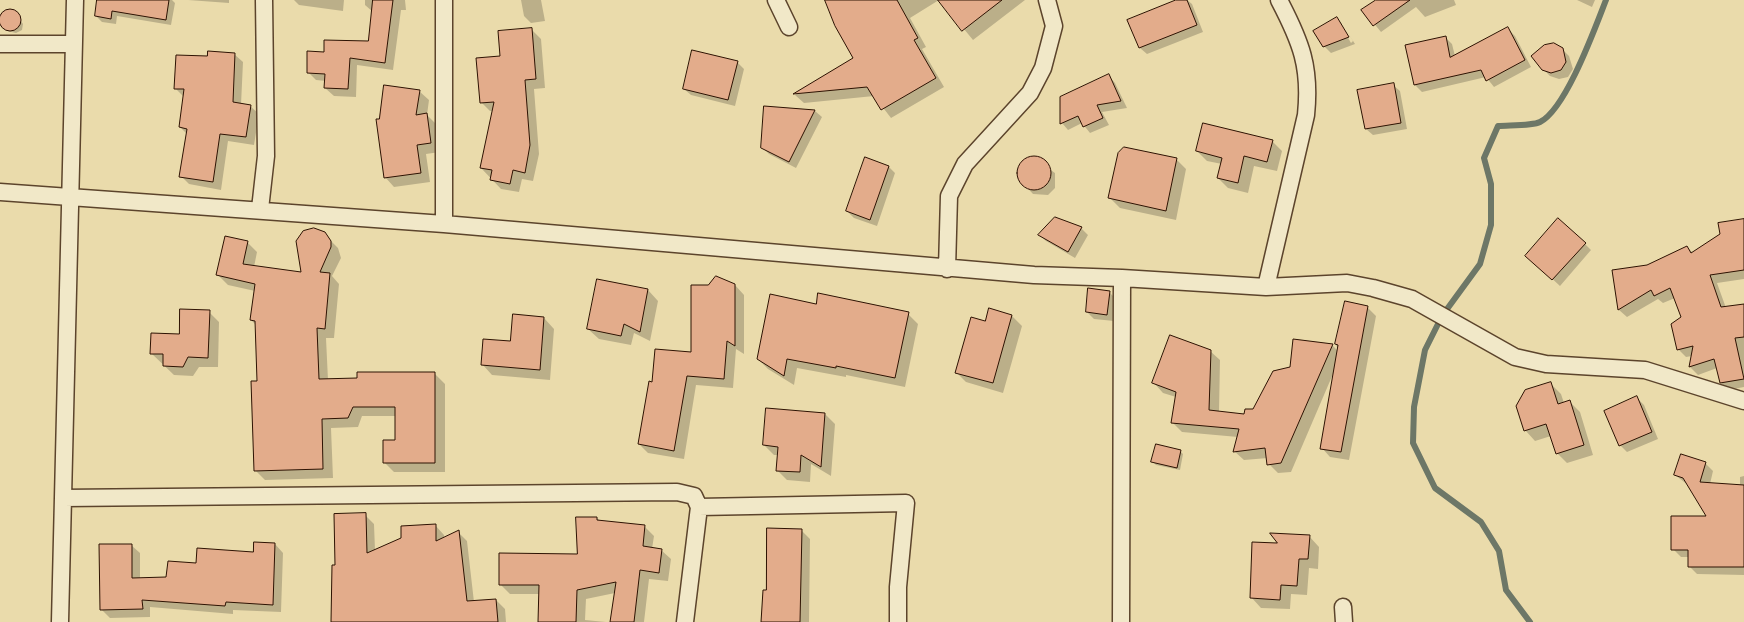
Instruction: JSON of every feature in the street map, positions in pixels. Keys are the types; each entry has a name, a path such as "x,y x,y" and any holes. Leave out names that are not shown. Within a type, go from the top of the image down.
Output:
{"street":[{"path":"60,622 75,0"},
{"path":"260,209 266,156 264,0"},
{"path":"444,0 444,224"},
{"path":"776,0 789,27"},
{"path":"947,269 949,196 965,164 1030,93 1043,68 1054,26 1047,0"},
{"path":"1266,287 1306,115 1309,87 1304,54 1279,0"},
{"path":"0,44 73,44"},
{"path":"0,192 260,209 1034,275 1122,278 1266,287 1347,284 1373,288 1412,300 1515,357 1546,364 1645,370 1744,401"},
{"path":"1121,622 1122,278"},
{"path":"63,498 677,492 694,496 699,508 685,622"},
{"path":"699,508 906,503 898,587 898,622"}],"building":[{"path":"97,0 169,0 166,20 112,11 111,19 95,16"},
{"path":"373,0 393,0 385,63 350,58 348,89 324,88 325,74 307,73 307,51 324,52 324,40 368,41"},
{"path":"825,0 897,0 918,38 914,40 936,78 881,110 867,87 793,94 853,58 835,26"},
{"path":"938,0 1002,0 962,31"},
{"path":"1176,0 1187,0 1197,25 1139,48 1127,20"},
{"path":"1376,0 1410,0 1373,26 1361,10"},
{"path":"10,9 18,12 21,20 18,28 10,31 2,28 -1,20 2,12"},
{"path":"1337,17 1349,37 1323,47 1313,31"},
{"path":"1508,27 1525,60 1486,81 1481,70 1414,85 1405,45 1446,36 1450,57"},
{"path":"532,28 536,79 525,80 530,145 525,173 513,170 510,184 490,180 492,170 480,168 494,102 480,103 476,58 500,56 498,31"},
{"path":"1554,43 1563,48 1566,62 1561,70 1551,73 1542,70 1531,56 1544,45"},
{"path":"692,50 738,61 728,100 683,89"},
{"path":"208,51 235,53 233,102 251,105 246,137 220,134 213,182 179,177 187,129 179,127 184,89 174,89 176,55 207,56"},
{"path":"1109,74 1121,101 1097,105 1103,118 1083,127 1078,116 1060,124 1060,97"},
{"path":"1394,83 1401,123 1365,129 1357,90"},
{"path":"384,85 420,90 416,115 427,113 431,143 417,145 421,173 384,178 376,119 379,119"},
{"path":"764,106 815,110 789,162 761,148"},
{"path":"1203,123 1273,140 1267,162 1244,156 1238,183 1217,178 1222,158 1196,151"},
{"path":"1124,147 1177,158 1166,211 1108,198 1118,153"},
{"path":"1034,156 1046,161 1051,173 1046,185 1034,190 1022,185 1017,173 1022,161"},
{"path":"865,157 889,166 870,220 846,211"},
{"path":"1055,217 1082,227 1068,252 1038,235"},
{"path":"1558,218 1586,243 1552,280 1525,256"},
{"path":"1744,219 1744,270 1710,275 1721,307 1744,304 1744,337 1735,338 1744,379 1720,383 1714,359 1689,367 1693,346 1677,350 1671,324 1681,317 1670,288 1654,296 1651,290 1618,310 1612,270 1647,265 1687,246 1691,253 1720,234 1718,223"},
{"path":"314,228 325,232 331,241 331,247 320,272 330,273 325,329 317,328 319,379 357,378 357,372 435,372 435,463 383,463 383,440 395,440 395,407 353,407 348,418 322,419 323,469 254,471 251,381 257,381 255,321 250,320 255,284 216,275 225,236 248,241 243,264 301,272 296,241 303,231"},
{"path":"716,276 735,284 735,346 727,341 724,379 687,376 674,451 638,444 649,381 652,382 655,349 691,352 691,285 708,285"},
{"path":"597,279 648,289 640,332 624,324 621,336 587,329"},
{"path":"1088,288 1110,291 1107,315 1086,312"},
{"path":"818,293 909,312 895,378 836,366 836,368 787,359 784,376 757,359 770,294 816,304"},
{"path":"1345,301 1368,306 1341,452 1320,449 1338,345 1335,344"},
{"path":"989,308 1012,315 993,383 955,373 971,317 985,321"},
{"path":"180,309 210,310 208,358 188,357 183,367 163,366 163,354 150,354 151,333 179,334"},
{"path":"513,314 544,317 540,370 481,365 483,339 510,341"},
{"path":"1170,335 1211,350 1209,410 1244,414 1245,409 1253,409 1273,371 1290,367 1293,339 1333,344 1281,463 1267,465 1265,448 1233,452 1239,429 1171,423 1176,392 1152,383"},
{"path":"1551,382 1558,404 1570,400 1584,445 1556,454 1546,424 1524,431 1516,406 1525,390"},
{"path":"1637,396 1652,432 1619,446 1604,411"},
{"path":"766,408 825,413 821,467 801,455 800,472 776,471 778,447 763,445"},
{"path":"1156,444 1181,450 1177,468 1151,462"},
{"path":"1681,454 1706,462 1700,482 1744,485 1744,567 1688,567 1688,550 1671,550 1671,516 1706,516 1683,478 1674,475"},
{"path":"366,513 367,553 401,538 401,526 436,524 436,541 459,530 467,601 496,599 498,622 331,622 332,565 335,565 334,514"},
{"path":"576,517 597,517 597,520 645,525 643,546 662,549 659,573 640,570 634,622 610,622 616,582 577,590 576,622 538,622 539,585 499,585 499,553 577,554"},
{"path":"767,528 802,529 800,622 761,622 763,590 766,590"},
{"path":"1270,533 1310,535 1308,559 1299,559 1297,586 1281,585 1280,600 1250,598 1252,542 1277,543"},
{"path":"254,542 275,543 273,605 226,602 225,606 142,600 143,609 100,610 99,544 132,544 132,578 166,577 168,561 196,563 197,548 253,552"}],"waterway":[{"path":"1530,622 1506,590 1499,551 1481,522 1435,488 1413,443 1414,407 1425,350 1442,316 1480,264 1491,225 1491,184 1484,158 1498,126 1536,123 1550,114 1560,101 1579,67 1606,0"}]}
